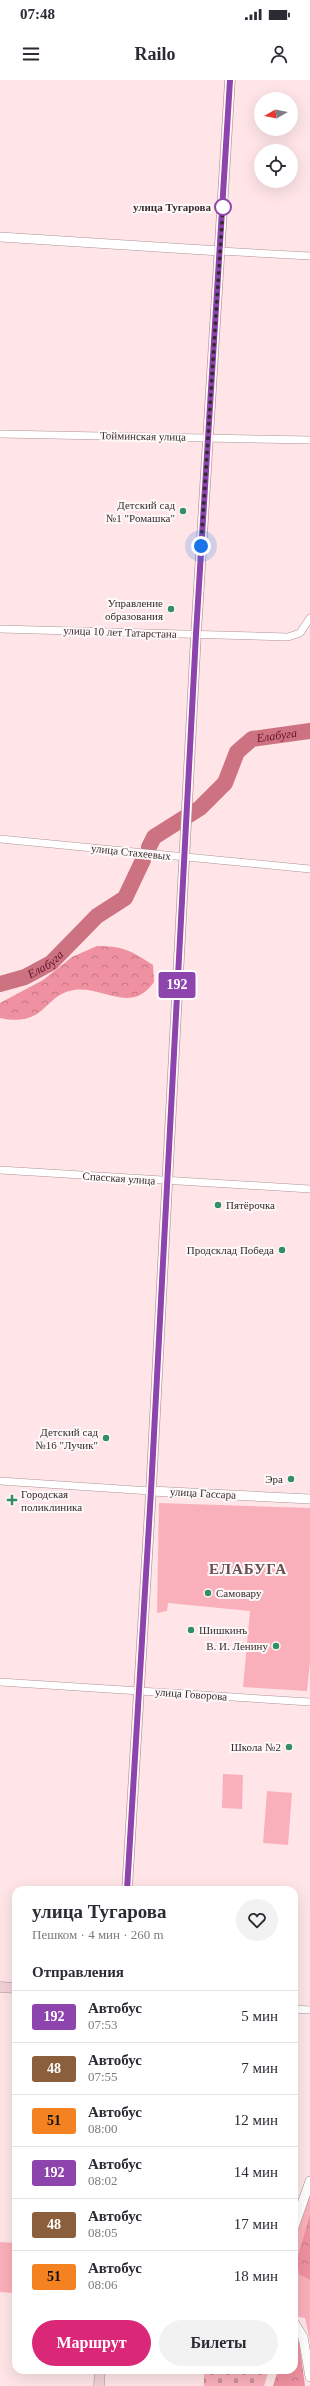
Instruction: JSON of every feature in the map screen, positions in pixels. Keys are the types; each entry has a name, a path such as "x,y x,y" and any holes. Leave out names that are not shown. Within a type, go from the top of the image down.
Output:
{"main road":[{"path":"127,1886 151,1491 183,857 186,829 207,437 230,80"},
{"path":"0,1987 12,1988"},
{"path":"100,2374 100,2386"}],"street":[{"path":"0,237 310,256"},
{"name":"Тойминская улица","path":"0,434 310,440"},
{"name":"улица 10 лет Татарстана","path":"0,629 288,637 300,633 310,618"},
{"name":"улица Стахеевых","path":"0,839 310,869"},
{"name":"Спасская улица","path":"0,1170 310,1189"},
{"name":"улица Гассара","path":"0,1481 151,1491 310,1499"},
{"name":"улица Говорова","path":"0,1682 310,1702"},
{"path":"298,2009 310,2010"},
{"path":"298,2216 310,2181"},
{"path":"298,2330 303,2337 310,2377"}],"green space":[{"path":"97,946 121,948 146,960 153,965 154,982 145,992 136,997 117,997 85,990 74,990 56,997 36,1015 15,1020 0,1018 0,1003 43,980 72,957"},
{"path":"159,1503 310,1508 310,1662 307,1691 243,1687 250,1611 168,1603 167,1611 157,1613"},
{"path":"223,1774 243,1775 242,1809 222,1808"},
{"path":"267,1791 292,1793 288,1845 263,1843"},
{"path":"310,2188 310,2341 305,2318 298,2317 298,2222"},
{"path":"310,2215 310,2280 299,2274 298,2256"},
{"path":"0,2242 12,2243 12,2293 0,2292"},
{"path":"299,2341 305,2386 273,2386 277,2374 298,2374"},
{"path":"204,2374 268,2374 264,2386 204,2386"}],"waterway":[{"name":"Елабуга","path":"149,847 154,837 200,808 225,783 237,752 252,739 310,731"},
{"name":"Елабуга","path":"0,984 25,977 51,963 97,916 125,898 143,860"}],"bus line":[{"name":"192","path":"127,1886 151,1491 183,857 187,816 207,437 212,379 230,80"}],"place":[{"name":"улица Тугарова","path":"223,207"},
{"name":"Детский сад №1 \"Ромашка\"","path":"183,511"},
{"name":"Управление образования","path":"171,609"},
{"name":"Пятёрочка","path":"218,1205"},
{"name":"Продсклад Победа","path":"282,1250"},
{"name":"Детский сад №16 \"Лучик\"","path":"106,1438"},
{"name":"Эра","path":"291,1479"},
{"name":"Городская поликлиника","path":"12,1500"},
{"name":"Самовару","path":"208,1593"},
{"name":"Шишкинъ","path":"191,1630"},
{"name":"В. И. Ленину","path":"276,1646"},
{"name":"Школа №2","path":"289,1747"}],"district":[{"name":"ЕЛАБУГА","path":"248,1569"}],"route":[{"path":"201,546 223,207"}]}
